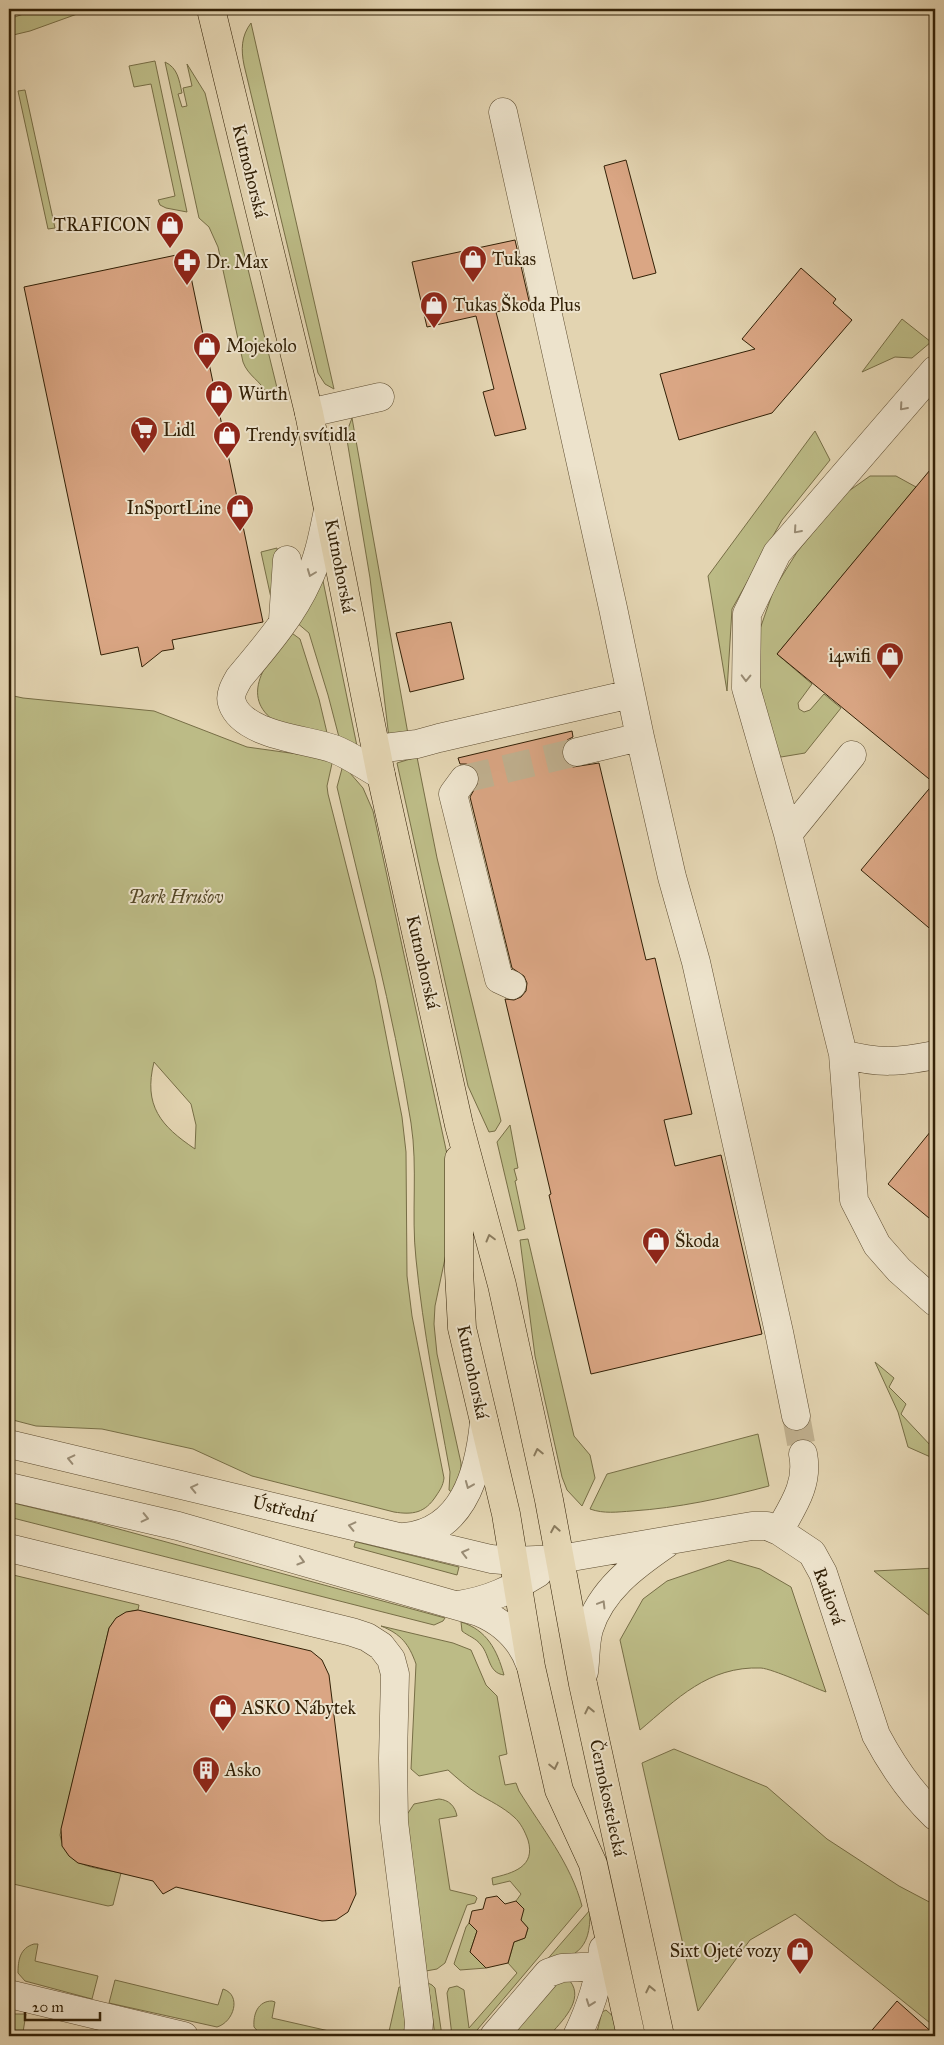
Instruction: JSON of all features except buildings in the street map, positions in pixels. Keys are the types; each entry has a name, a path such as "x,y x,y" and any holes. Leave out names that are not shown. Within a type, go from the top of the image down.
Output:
{"main road":[{"name":"Kutnohorská","path":"211,9 309,413 379,762 459,1125 502,1285 560,1559"},
{"name":"Kutnohorská","path":"459,1125 458,1236 462,1328 506,1514 515,1573"},
{"name":"Černokostelecká","path":"560,1559 583,1684 660,2036"},
{"name":"Černokostelecká","path":"515,1573 531,1667 559,1790 593,1864 631,2036"}],"street":[{"path":"504,112 640,737 672,878 698,971 783,1348 796,1416"},
{"path":"935,370 776,553 748,614 746,688 788,834 843,1054 854,1200 877,1246 899,1270 935,1302"},
{"path":"309,413 380,397"},
{"path":"328,510 319,551 309,580 296,603 239,678 232,691 232,702 238,713 255,726 277,736 379,762 417,744 439,738 631,694"},
{"path":"282,622 287,560"},
{"path":"577,752 640,737"},
{"path":"788,834 852,755"},
{"path":"464,779 453,794 499,979 512,985"},
{"path":"843,1054 868,1061 904,1061 935,1055"},
{"path":"400,1537 428,1532 441,1525 458,1507 477,1465 484,1421"},
{"name":"Ústřední","path":"9,1444 491,1559 515,1573"},
{"path":"779,1530 803,1486 805,1474 803,1454"},
{"path":"9,1487 178,1526 487,1615 511,1632 525,1650 531,1667"},
{"name":"Radiová","path":"560,1559 752,1526 767,1526 779,1530 812,1553 823,1573 876,1734 889,1759 905,1782 935,1816"},
{"path":"583,1684 586,1641 600,1605 629,1571 673,1539"},
{"path":"9,1548 352,1632 374,1641 387,1653 391,1659 395,1674 394,1822 419,2022 418,2036"},
{"path":"457,1605 488,1599 515,1573 560,1559"},
{"path":"577,2036 594,1993 601,1966 606,1921"},
{"path":"494,2036 548,1973 562,1968 601,1966"},
{"path":"9,1994 184,2036"}],"green space":[{"path":"29,9 91,9 30,31 9,36 9,19 32,11"},
{"path":"251,23 334,389 325,384 318,373 244,65 243,43 245,33"},
{"path":"155,61 187,212 166,208 160,205 158,200 175,196 151,84 134,87 129,66"},
{"path":"165,62 173,68 177,75 182,93 178,94 182,107 187,106 183,88 192,86 187,64 205,93 278,392 267,394 243,362 218,247 209,227 199,218"},
{"path":"25,90 55,228 48,229 18,91"},
{"path":"902,319 931,342 912,358 895,357 862,372"},
{"path":"352,418 408,734 389,738 370,578 346,434"},
{"path":"815,431 830,460 782,520 732,609 727,691 708,576"},
{"path":"870,476 896,476 916,487 777,654 812,684 798,703 799,709 804,712 810,710 824,694 841,708 805,753 781,757 768,740 759,703 760,629 774,589 797,552 846,493"},
{"path":"277,548 279,566 273,607 261,552"},
{"path":"322,576 358,751 340,741 309,633 296,622"},
{"path":"289,631 300,639 319,699 328,737 273,720 263,710 258,699 258,687 261,676 274,652"},
{"name":"Park Hrušov","path":"9,695 154,711 247,747 333,759 327,786 328,794 375,979 402,1117 406,1152 407,1276 412,1316 444,1478 441,1488 432,1502 418,1512 394,1512 252,1476 193,1449 102,1429 36,1426 9,1419","holes":["154,1062 191,1104 196,1125 195,1149 164,1123 153,1103 151,1077"]},
{"path":"417,757 437,858 501,1121 495,1131 489,1132 468,1086 397,763"},
{"path":"343,765 363,788 373,811 450,1168 447,1249 435,1306 434,1324 437,1354 461,1463 461,1474 453,1493 449,1490 450,1472 419,1286 414,1225 414,1157 411,1123 387,997 337,787"},
{"path":"510,1125 518,1168 514,1169 517,1180 515,1181 525,1229 518,1231 497,1142"},
{"path":"528,1239 574,1436 590,1455 595,1478 582,1506 567,1490 562,1477 535,1356 520,1240"},
{"path":"875,1362 894,1378 889,1387 906,1404 901,1414 932,1447 935,1445 935,1459 908,1447 898,1412"},
{"path":"758,1434 769,1486 666,1508 611,1512 600,1512 590,1509 607,1474"},
{"path":"9,1502 93,1522 445,1618 434,1625 9,1517"},
{"path":"357,1542 459,1567 457,1575 354,1547"},
{"path":"729,1560 760,1569 791,1587 826,1692 767,1669 742,1669 725,1672 694,1687 640,1730 620,1640 643,1599 667,1581"},
{"path":"935,1568 935,1620 874,1571"},
{"path":"9,1574 139,1605 138,1610 121,1615 109,1628 60,1835 63,1846 75,1860 91,1867 121,1873 113,1905 108,1906 9,1883"},
{"path":"461,1622 478,1630 490,1642 498,1657 504,1675 495,1671 479,1643 462,1631"},
{"path":"381,1626 453,1643 471,1650 486,1685 497,1696 507,1754 499,1756 505,1785 516,1783 519,1791 563,1861 571,1876 582,1906 472,2036 452,2036 447,1993 449,1988 457,1986 464,1990 469,2028 517,1973 508,1963 514,1942 525,1938 528,1928 521,1920 516,1901 521,1894 510,1881 493,1885 492,1878 508,1874 521,1867 529,1857 530,1849 521,1825 514,1817 474,1791 448,1770 419,1776 411,1769 416,1664 403,1640 394,1632"},
{"path":"674,1749 767,1787 827,1839 899,1886 935,1905 935,2027 795,1914 750,1940 698,2011 642,1763"},
{"path":"439,1799 451,1804 457,1816 439,1819 450,1890 477,1898 475,1903 467,1905 445,1963 437,1969 426,1971 406,1816 414,1804"},
{"path":"590,1910 590,1925 587,1936 578,1951 571,1956 538,1970"},
{"path":"469,1923 477,1931 470,1952 486,1968 460,1970 454,1964"},
{"path":"38,1944 35,1961 98,1976 92,1999 25,1981 18,1973 19,1959 26,1948"},
{"path":"115,1980 218,2005 223,1989 229,1992 232,1997 234,2002 233,2008 228,2020 217,2027 109,2003"},
{"path":"570,1981 574,1988 575,1996 573,2003 565,2017 549,2036 506,2036 549,1982"},
{"path":"428,1983 435,1988 442,2036 435,2036"},
{"path":"399,1987 402,1987 405,2006 404,2030 402,2036 388,2036"},
{"path":"275,2002 272,2018 351,2036 262,2036 254,2027 254,2017 257,2009 263,2003"},
{"path":"606,2010 614,2017 618,2036 596,2036 602,2012"},
{"path":"26,2014 23,2032 39,2036 9,2036 9,2015"}],"tunnel":[{"path":"464,779 577,752"},
{"path":"796,1416 803,1454"}],"place":[{"name":"TRAFICON","path":"170,249"},
{"name":"Tukas","path":"473,283"},
{"name":"Dr. Max","path":"187,286"},
{"name":"Tukas Škoda Plus","path":"434,329"},
{"name":"Mojekolo","path":"207,370"},
{"name":"Würth","path":"219,418"},
{"name":"Lidl","path":"144,454"},
{"name":"Trendy svítidla","path":"227,459"},
{"name":"InSportLine","path":"240,532"},
{"name":"i4wifi","path":"890,680"},
{"name":"Škoda","path":"656,1265"},
{"name":"ASKO Nábytek","path":"223,1732"},
{"name":"Asko","path":"206,1794"},
{"name":"Sixt Ojeté vozy","path":"800,1975"}]}
